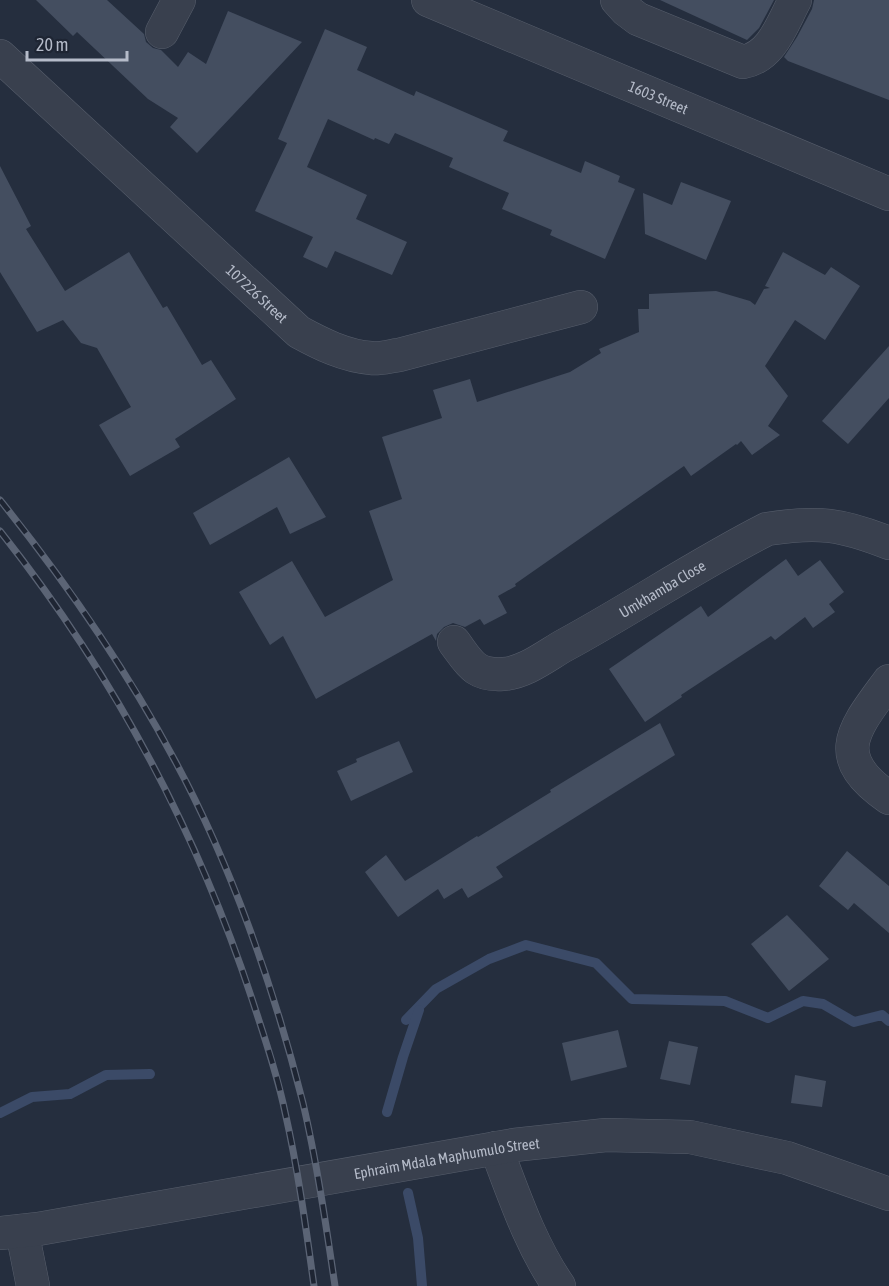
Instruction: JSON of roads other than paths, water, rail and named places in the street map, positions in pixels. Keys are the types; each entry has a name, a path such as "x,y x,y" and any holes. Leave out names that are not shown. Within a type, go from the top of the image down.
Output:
{"street":[{"path":"162,32 179,0"},
{"name":"1603 Street","path":"428,0 481,10 889,194"},
{"path":"617,0 638,19 742,62 760,56 773,42 795,0"},
{"name":"107226 Street","path":"0,56 299,332 323,345 346,353 372,358 399,356 581,308"},
{"name":"Umkhamba Close","path":"454,642 473,668 483,672 504,674 521,669 606,623 766,529 822,524 859,531 889,543"},
{"path":"889,681 859,722 852,748 855,764 864,777 889,798"},
{"name":"Ephraim Mdala Maphumulo Street","path":"11,1232 496,1148 606,1135 690,1137 787,1158 889,1194"},
{"path":"496,1148 524,1222 549,1272 559,1286"},
{"path":"11,1232 33,1286"}],"waterway":[{"path":"406,1020 436,989 489,959 526,945 596,963 632,999 725,1001 768,1018 803,1001 823,1004 854,1022 882,1015 889,1021"},
{"path":"387,1112 419,1010"},
{"path":"0,1113 32,1097 70,1094 106,1075 150,1074"},
{"path":"408,1193 418,1238 422,1286"}],"railway":[{"path":"0,500 71,593 115,658 174,759 214,841 264,971 303,1103 313,1148 335,1286"},
{"path":"0,531 40,584 114,696 147,754 205,874 230,936 278,1083 298,1177 314,1286"}]}
